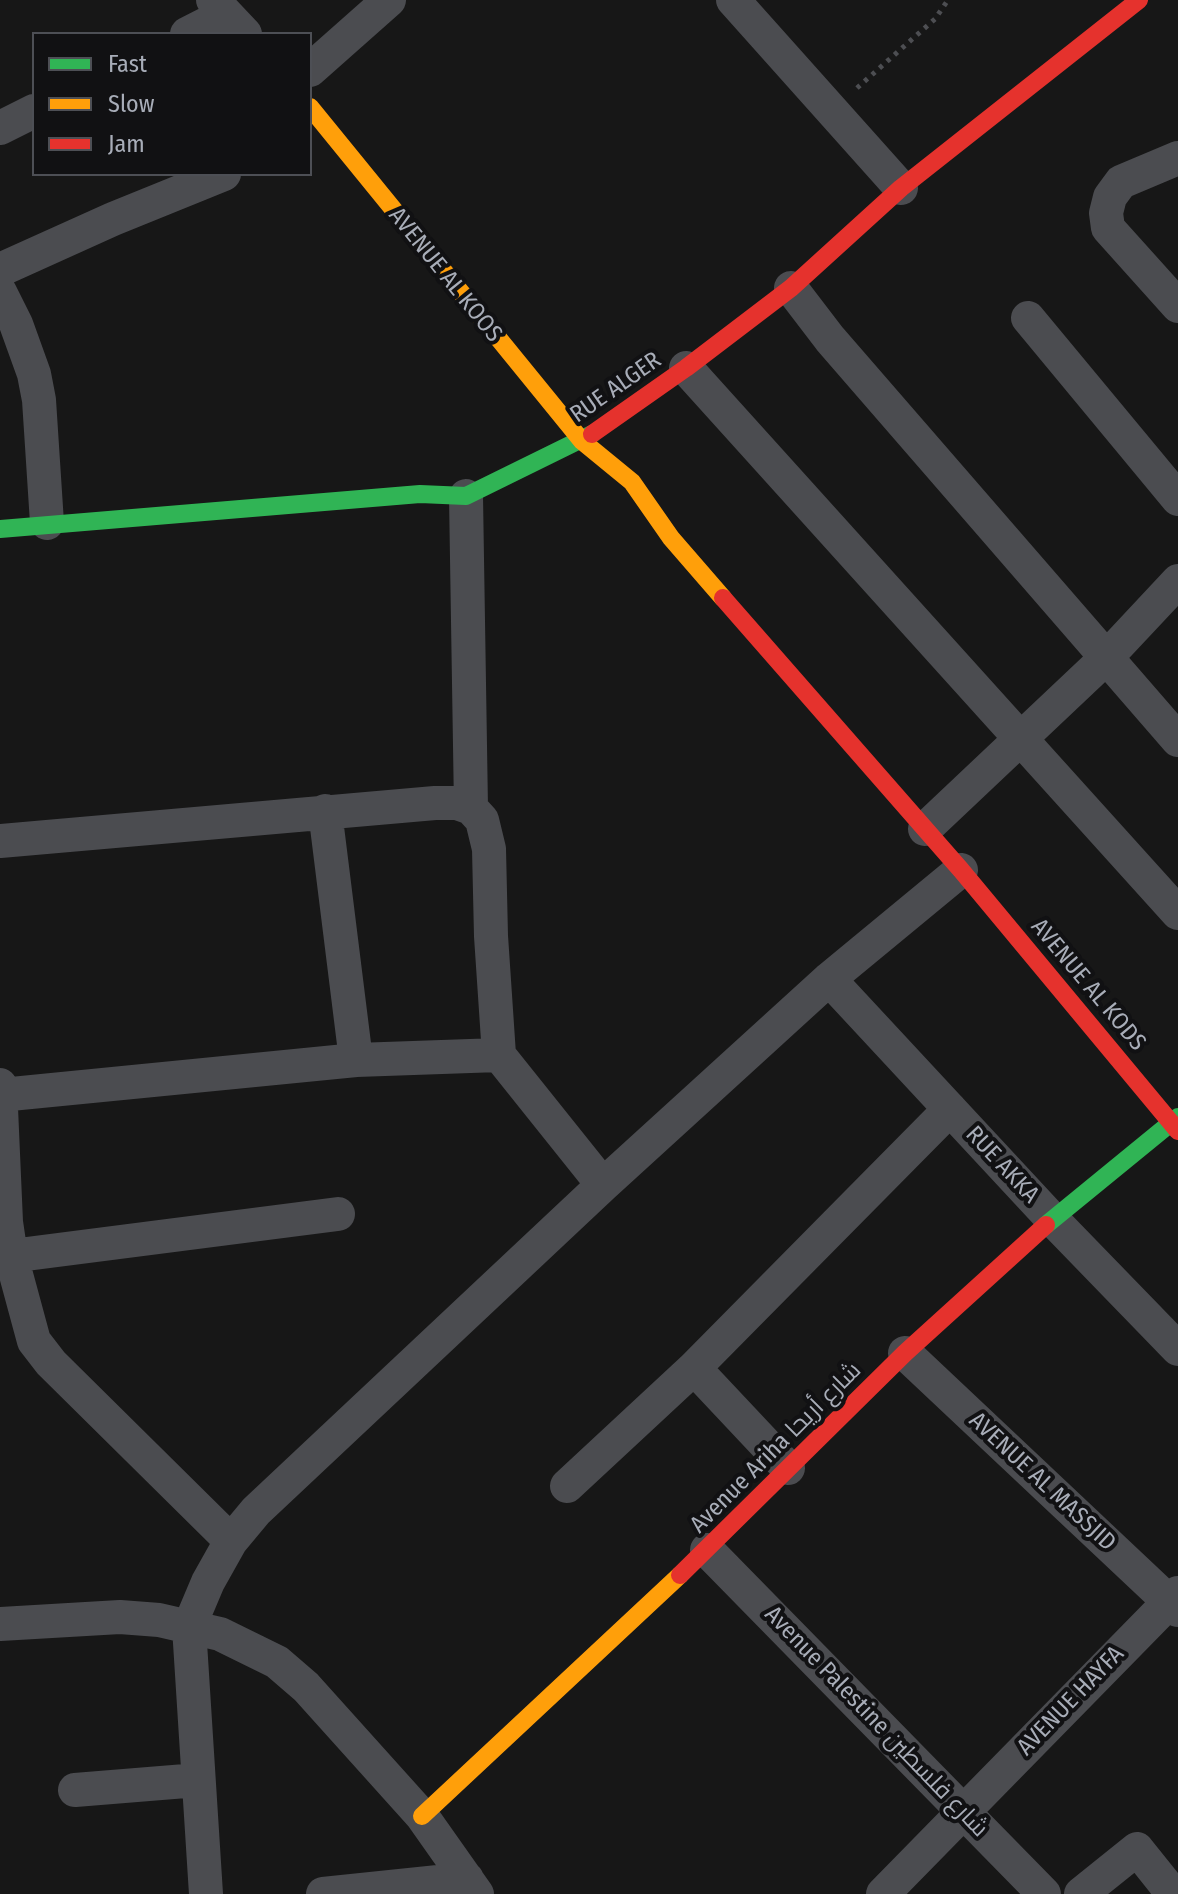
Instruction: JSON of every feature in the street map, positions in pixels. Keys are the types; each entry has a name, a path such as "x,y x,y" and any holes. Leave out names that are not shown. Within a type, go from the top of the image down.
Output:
{"street":[{"path":"312,68 389,0"},
{"path":"733,0 901,188"},
{"name":"RUE ALGER","path":"0,529 420,494 466,496 582,441 686,368 791,288 901,188 1139,0"},
{"path":"192,32 228,16"},
{"path":"0,128 32,112"},
{"name":"AVENUE AL KOOS","path":"313,118 582,441 632,482 671,538 925,829"},
{"path":"1178,158 1121,182 1110,197 1106,213 1108,228 1178,306"},
{"path":"0,270 219,176"},
{"path":"791,288 830,339 1178,740"},
{"path":"0,292 16,324 34,374 39,400 47,523"},
{"path":"1028,318 1178,499"},
{"path":"686,368 1178,913"},
{"path":"466,496 471,808"},
{"path":"925,829 1106,658 1178,581"},
{"path":"0,841 435,803 457,803 471,808 482,820 489,849 499,1055 603,1185"},
{"path":"325,811 356,1060"},
{"name":"AVENUE AL KODS","path":"925,829 1176,1124"},
{"path":"206,1894 189,1627 208,1582 231,1541 256,1511 603,1185 829,979 961,870"},
{"name":"RUE AKKA","path":"829,979 1052,1219 1178,1349"},
{"path":"0,1095 356,1060 499,1055"},
{"path":"0,1085 6,1222 11,1256 34,1341 231,1541"},
{"path":"567,1486 694,1368 950,1109"},
{"name":"Avenue Ariha شارع أريحا","path":"422,1816 707,1550 905,1353 1052,1219 1176,1124"},
{"path":"11,1256 338,1214"},
{"name":"AVENUE AL MASSJID","path":"905,1353 1175,1601"},
{"path":"694,1368 788,1468"},
{"name":"Avenue Palestine شارع فلسطين","path":"707,1550 1044,1894"},
{"name":"AVENUE HAYFA","path":"883,1894 1175,1601"},
{"path":"0,1624 120,1617 159,1620 220,1634 277,1662 306,1687 422,1816 472,1886"},
{"path":"75,1790 198,1780"},
{"path":"1081,1894 1137,1849 1173,1894"},
{"path":"323,1894 472,1886"}],"path":[{"path":"832,111 935,19 948,0"}],"traffic: fast":[{"path":"0,529 420,494 466,496 592,434"},
{"path":"1046,1225 1178,1117"}],"traffic: slow":[{"path":"312,109 582,441 632,482 671,538 723,598"},
{"path":"422,1816 680,1575"}],"traffic: jam":[{"path":"592,434 791,288 901,188 1139,0"},
{"path":"723,598 961,870 1178,1131"},
{"path":"680,1575 905,1353 1046,1225"}]}
